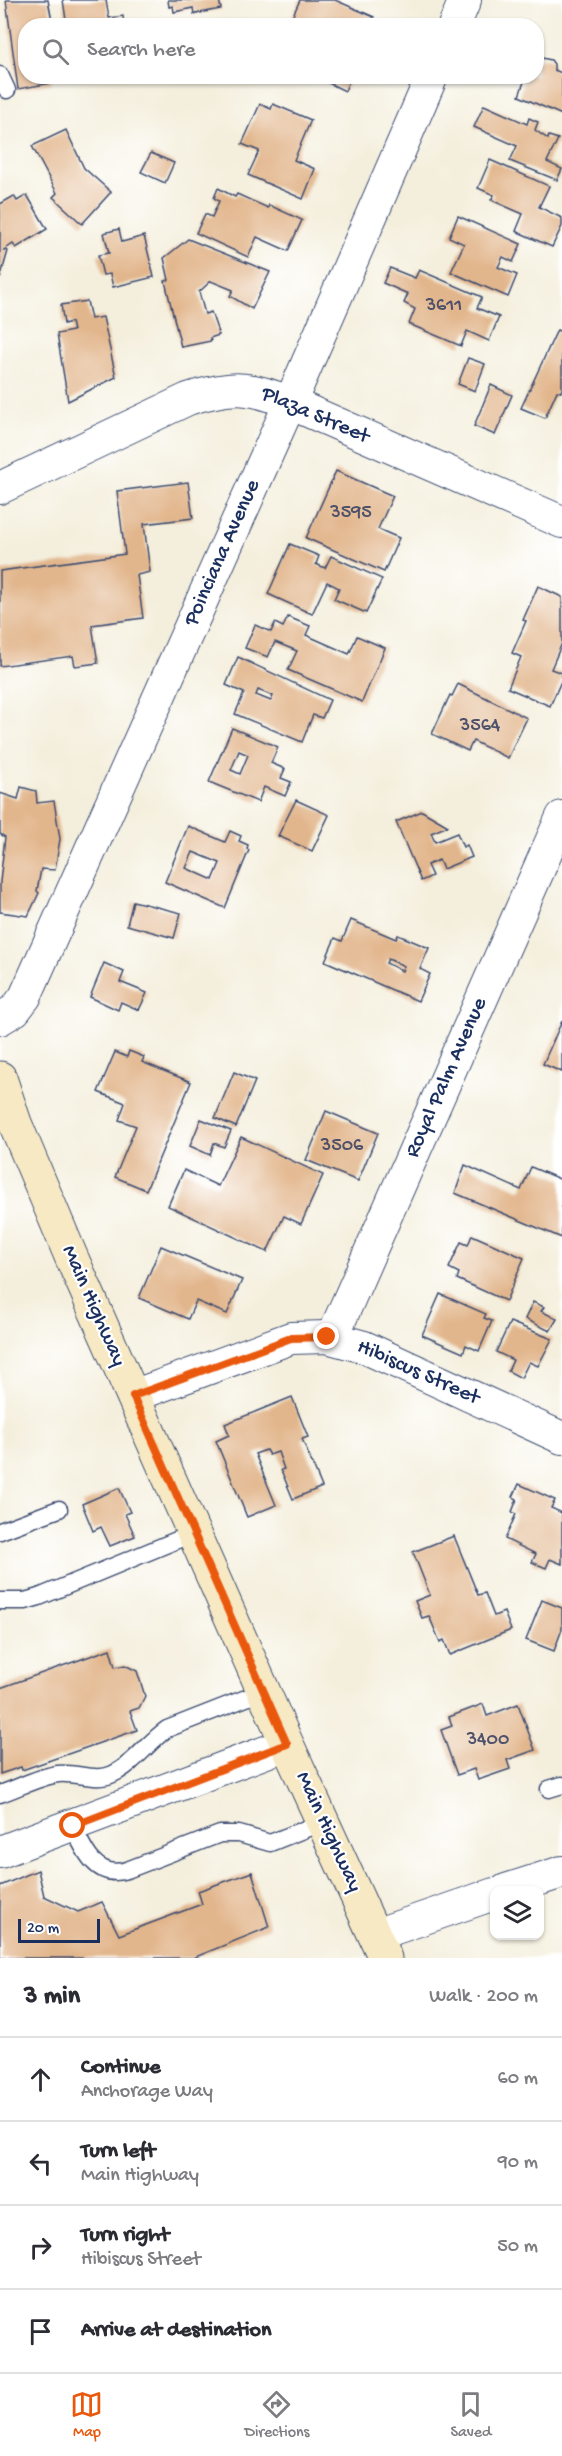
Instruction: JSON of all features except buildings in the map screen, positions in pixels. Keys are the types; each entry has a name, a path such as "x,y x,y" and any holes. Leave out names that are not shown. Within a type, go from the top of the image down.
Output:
{"main road":[{"name":"Main Highway","path":"0,1078 7,1125 57,1225 287,1744 380,1946"}],"street":[{"path":"457,18 465,0"},
{"name":"Poinciana Avenue","path":"0,1019 15,1010 25,997 290,403 429,84"},
{"name":"Plaza Street","path":"0,488 188,399 219,391 250,389 290,403 562,522"},
{"name":"Royal Palm Avenue","path":"332,1338 562,817"},
{"name":"Hibiscus Street","path":"133,1396 291,1338 332,1338 364,1347 562,1438"},
{"path":"0,1852 287,1744"},
{"path":"518,1886 562,1872"},
{"path":"380,1946 490,1896"}],"lane":[{"path":"0,1531 59,1509"},
{"path":"0,1601 25,1601 39,1597 194,1533"},
{"path":"0,1794 54,1775 68,1773 103,1778 123,1768 153,1739 167,1729 264,1690"},
{"path":"73,1826 86,1855 99,1868 113,1872 127,1869 220,1834 239,1834 270,1843 323,1822"}],"route":[{"path":"73,1826 287,1744 133,1396 291,1338 327,1337"}]}
